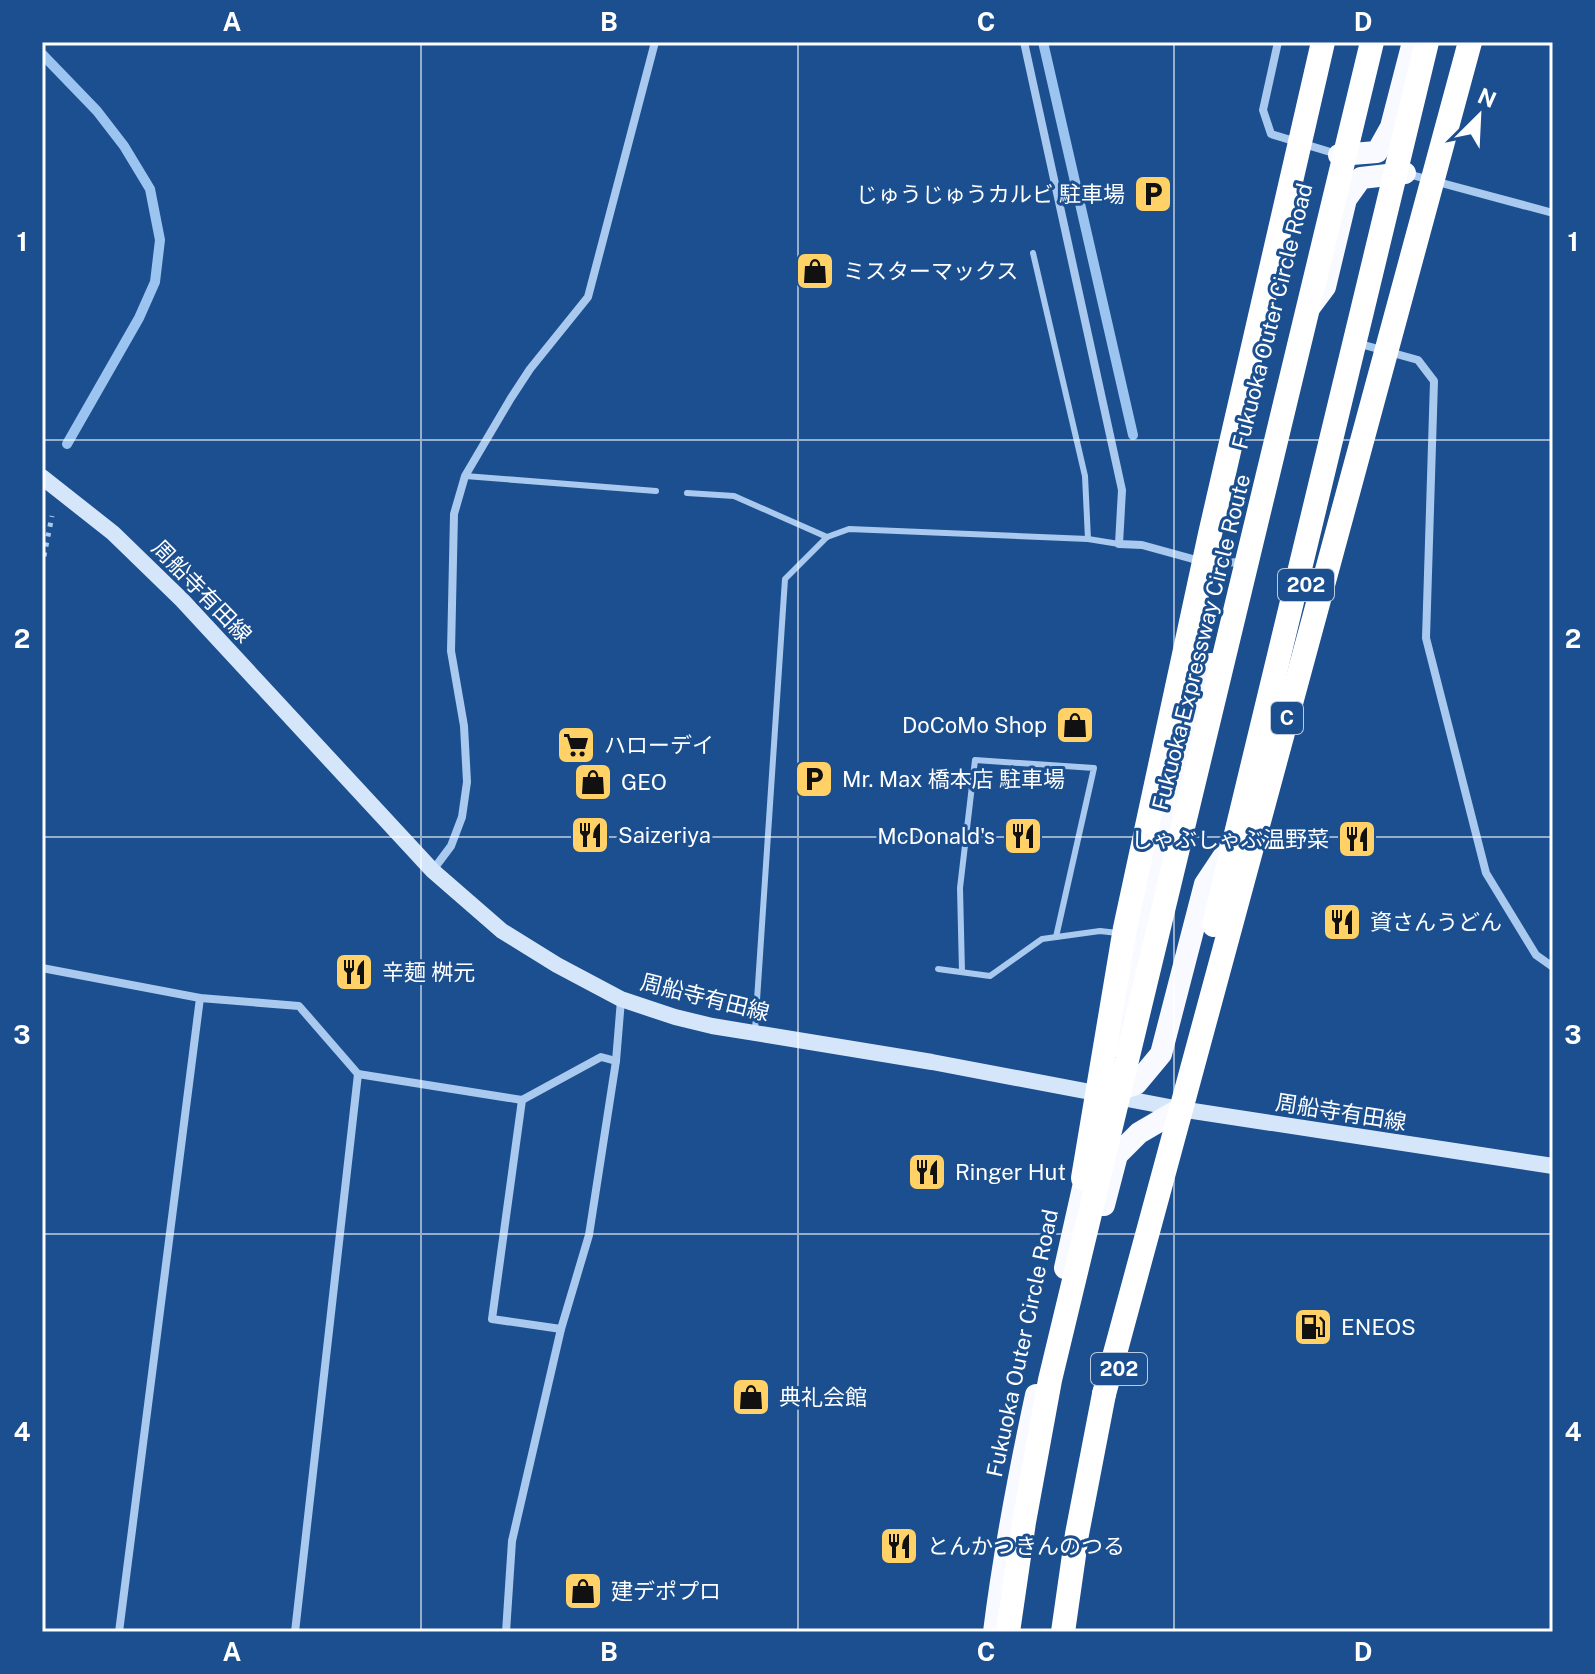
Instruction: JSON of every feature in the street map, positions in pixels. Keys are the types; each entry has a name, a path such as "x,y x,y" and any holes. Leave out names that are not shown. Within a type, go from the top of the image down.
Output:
{"highway":[{"path":"1045,1378 1125,928 1210,534 1323,42"},
{"name":"Fukuoka Outer Circle Road","path":"994,1632 1021,1464 1045,1378 1141,934 1370,42"},
{"name":"Fukuoka Expressway Circle Route","path":"1008,1632 1045,1378 1370,42"},
{"path":"1339,155 1377,152 1391,127 1413,42"},
{"path":"1104,1394 1427,42"},
{"name":"202","path":"1074,1632 1099,1472 1147,1220 1180,1109 1245,825 1364,345 1434,42"},
{"name":"C","path":"1063,1632 1077,1534 1104,1394 1470,42"},
{"path":"1296,325 1325,287 1346,199 1361,178 1405,173"},
{"path":"1104,1095 1136,1084 1161,1054 1205,884 1245,825"},
{"path":"1045,1378 1088,1266 1117,1155 1139,1133 1180,1109"}],"main road":[{"name":"周船寺有田線","path":"42,477 113,533 182,600 433,871 502,931 621,999 675,1017 755,1034 932,1062 1180,1109 1553,1166"}],"street":[{"path":"433,871 451,846 462,817 467,782 464,726 451,651 454,514 465,476 511,398 530,369 588,297 655,42"},
{"path":"1024,42 1122,490 1119,544 1142,545 1211,564 1238,562"},
{"path":"1278,42 1263,110 1271,134 1366,162"},
{"path":"1379,166 1553,213"},
{"path":"1364,345 1418,360 1434,381 1426,638 1486,873 1536,955 1553,967"},
{"path":"42,968 200,998 299,1006 358,1074 522,1100 601,1057 616,1061"},
{"path":"119,1632 200,998"},
{"path":"506,1632 512,1541 561,1329 589,1235 616,1061 621,999"},
{"path":"295,1632 358,1074"},
{"path":"522,1100 492,1319 561,1329"}],"lane":[{"path":"1033,253 1085,476 1088,539"},
{"path":"465,476 656,491"},
{"path":"687,493 734,496 827,537"},
{"path":"755,1034 785,579 827,537 849,529 1088,539 1119,544"},
{"path":"962,972 960,888 975,760 1094,768 1056,937"},
{"path":"938,969 990,976 1042,939 1100,931 1141,934"}],"path":[{"path":"42,566 52,514 66,495"}],"waterway":[{"path":"1043,42 1133,435"},
{"path":"42,54 97,111 124,146 150,189 160,240 155,282 139,318 67,444"}],"place":[{"name":"じゅうじゅうカルビ 駐車場","path":"1153,194"},
{"name":"ミスターマックス","path":"815,271"},
{"name":"DoCoMo Shop","path":"1075,725"},
{"name":"ハローデイ","path":"576,745"},
{"name":"Mr. Max 橋本店 駐車場","path":"814,779"},
{"name":"GEO","path":"593,782"},
{"name":"Saizeriya","path":"590,835"},
{"name":"McDonald's","path":"1023,836"},
{"name":"しゃぶしゃぶ温野菜","path":"1357,839"},
{"name":"資さんうどん","path":"1342,922"},
{"name":"辛麺 桝元","path":"354,972"},
{"name":"Ringer Hut","path":"927,1172"},
{"name":"ENEOS","path":"1313,1327"},
{"name":"典礼会館","path":"751,1397"},
{"name":"とんかつきんのつる","path":"899,1546"},
{"name":"建デポプロ","path":"583,1591"}]}
